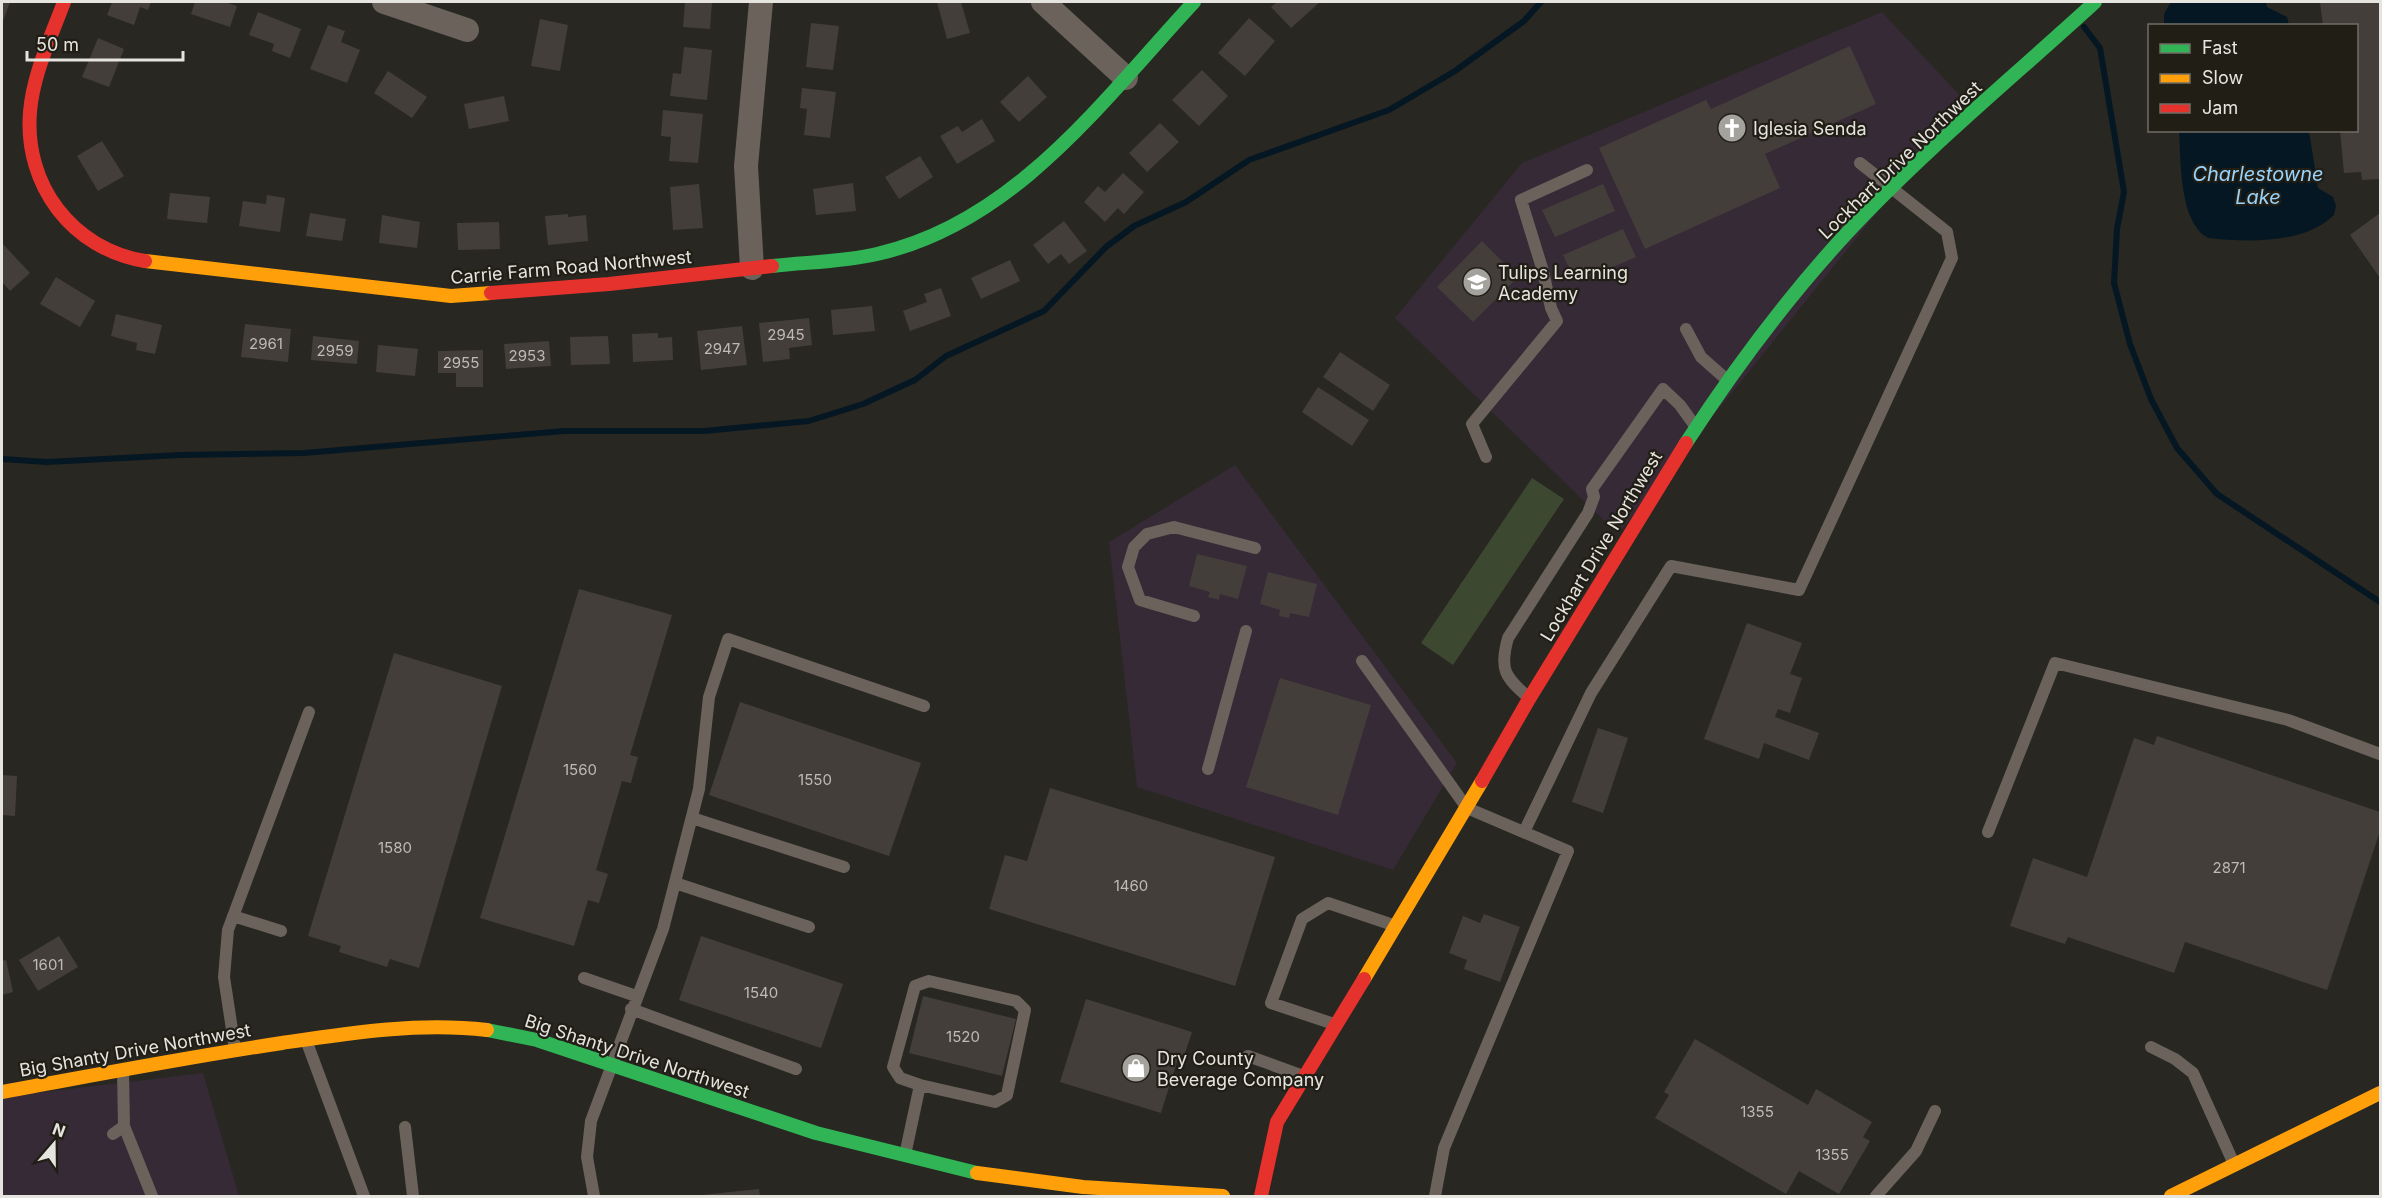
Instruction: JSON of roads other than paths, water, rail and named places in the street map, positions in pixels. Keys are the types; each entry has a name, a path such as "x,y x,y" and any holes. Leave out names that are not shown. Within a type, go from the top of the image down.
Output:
{"street":[{"name":"Carrie Farm Road Northwest","path":"64,2 33,93 29,124 30,147 43,188 60,214 84,236 114,254 156,263 450,296 609,284 877,254 916,242 962,222 1028,176 1126,78 1194,2"},
{"path":"384,2 467,30"},
{"path":"752,268 746,166 761,2"},
{"path":"1044,2 1126,78"},
{"name":"Lockhart Drive Northwest","path":"1261,1197 1277,1122 1467,808 1529,699 1727,379 1818,265 1892,188 2091,4"},
{"name":"Big Shanty Drive Northwest","path":"2,1092 236,1050 363,1031 424,1027 484,1030 537,1040 816,1132 904,1156 1029,1182 1139,1193 1222,1197"},
{"path":"2171,1197 2380,1093"}],"lane":[{"path":"1524,832 1591,693 1671,566 1799,590 1952,258 1947,232 1860,163"},
{"path":"1486,457 1472,424 1557,321 1551,308 1543,271 1521,200 1587,170"},
{"path":"1686,329 1701,357 1727,379"},
{"path":"1529,699 1510,682 1504,671 1503,657 1508,638 1588,513 1594,497 1592,489 1663,389 1680,405 1696,426"},
{"path":"1194,616 1140,600 1128,567 1134,548 1147,534 1174,527 1255,548"},
{"path":"1208,769 1246,631"},
{"path":"594,1197 587,1157 588,1134 610,1065 663,929 699,789 709,697 728,639 924,706"},
{"path":"1362,661 1467,808 1568,851 1443,1148 1435,1197"},
{"path":"1988,832 2055,663 2288,720 2380,754"},
{"path":"236,1050 224,977 228,930 309,712"},
{"path":"692,818 844,867"},
{"path":"675,883 809,927"},
{"path":"1335,1025 1271,1003 1302,919 1329,903 1396,926"},
{"path":"233,916 282,931"},
{"path":"584,978 636,996"},
{"path":"929,981 1016,1001 1025,1010 1007,1095 995,1102 920,1085 900,1078 893,1067 915,986 929,981"},
{"path":"631,1009 796,1069"},
{"path":"305,1039 364,1197"},
{"path":"2151,1047 2175,1059 2193,1073 2235,1165"},
{"path":"1248,1056 1304,1076"},
{"path":"123,1070 124,1126 152,1197"},
{"path":"904,1156 920,1085"},
{"path":"1876,1197 1916,1151 1935,1112"},
{"path":"113,1134 124,1126"},
{"path":"405,1127 413,1197"}],"water":[{"path":"2171,2 2266,2 2267,7 2287,17 2289,24 2164,24 2164,14"},
{"name":"Charlestowne Lake","path":"2179,132 2309,132 2318,188 2333,197 2336,206 2334,215 2321,225 2291,237 2257,240 2208,238 2192,219 2183,190"}],"waterway":[{"path":"2,459 47,462 180,455 304,453 564,431 704,431 809,421 863,404 915,380 946,356 1044,311 1106,247 1134,226 1186,202 1249,160 1389,110 1455,71 1524,21 1541,2"},
{"path":"2084,27 2100,48 2124,192 2117,229 2114,283 2130,344 2151,399 2177,448 2217,494 2380,602"}],"place":[{"name":"Iglesia Senda","path":"1732,128"},
{"name":"Tulips Learning Academy","path":"1477,282"},
{"name":"Dry County Beverage Company","path":"1136,1068"}]}
